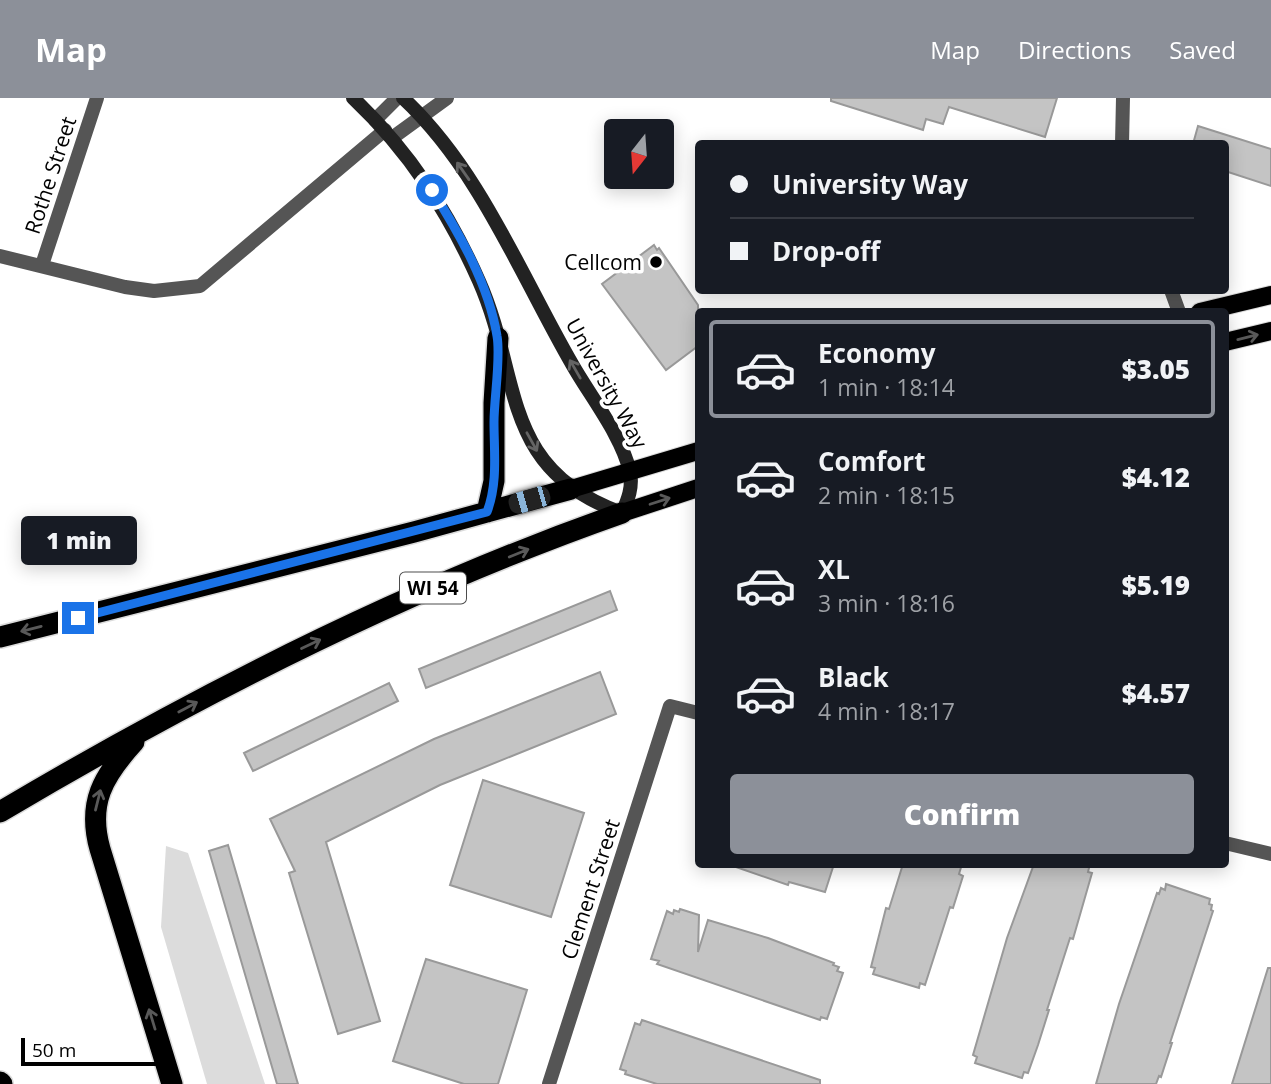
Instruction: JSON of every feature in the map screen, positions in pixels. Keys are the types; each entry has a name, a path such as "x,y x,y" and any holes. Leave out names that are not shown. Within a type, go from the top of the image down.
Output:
{"highway":[{"path":"487,512 495,481 494,403 498,338"},
{"path":"0,637 572,489"},
{"name":"WI 54","path":"0,812 145,730 324,638 467,574 621,513"},
{"path":"145,730 116,762 103,783 96,803 94,824 172,1084"}],"main road":[{"path":"353,98 384,129 425,180 456,232 481,284 514,402 525,429 545,464 572,489 621,513"},
{"name":"University Way","path":"403,98 460,167 617,440 630,472 631,488 621,513"},
{"path":"1217,308 1271,295"},
{"path":"1229,341 1271,331"},
{"path":"572,489 695,452"},
{"name":"WI 54","path":"621,513 695,489"}],"street":[{"name":"Rothe Street","path":"42,265 97,98"},
{"path":"384,129 397,98"},
{"path":"0,256 125,287 154,290 200,286 384,129 422,118 447,98"},
{"path":"1122,140 1123,98"},
{"name":"Clement Street","path":"549,1084 670,706 695,712"},
{"path":"1229,844 1271,854"}],"shaded area":[{"path":"166,846 188,853 265,1084 207,1084 161,927"}],"building":[{"path":"831,98 1057,98 1045,137 949,107 943,124 926,119 923,130 831,101"},
{"path":"1198,126 1271,149 1271,186 1229,172 1229,140 1194,140"},
{"path":"654,245 657,250 659,248 698,305 698,308 695,308 695,348 666,370 602,284"},
{"path":"610,591 617,610 426,688 419,669"},
{"path":"600,672 616,714 440,785 326,842 380,1021 338,1034 289,873 295,871 270,819 434,739"},
{"path":"389,683 398,701 253,771 244,753"},
{"path":"483,780 584,813 551,917 450,885"},
{"path":"228,845 298,1084 277,1084 209,851"},
{"path":"739,868 833,868 825,892 789,882 788,885"},
{"path":"902,868 961,868 959,874 963,876 953,908 950,907 925,985 920,983 919,988 873,974 875,968 871,967 886,908 889,909"},
{"path":"1033,868 1089,868 1088,872 1092,873 1073,939 1070,938 1028,1073 1024,1072 1022,1078 975,1063 977,1057 973,1055 1007,938"},
{"path":"1166,884 1210,899 1209,904 1212,905 1213,911 1161,1077 1159,1076 1156,1084 1096,1084 1119,1004 1157,893 1159,894 1161,888 1165,890"},
{"path":"680,909 699,915 698,952 708,920 768,938 834,963 833,965 839,967 837,971 843,973 827,1019 821,1017 820,1020 657,964 659,961 651,959 667,911 673,914 674,910 679,912"},
{"path":"426,959 527,990 498,1084 464,1084 393,1061"},
{"path":"1268,968 1271,968 1271,1084 1232,1084"},
{"path":"642,1020 820,1080 820,1084 657,1084 625,1074 626,1071 620,1069 635,1023 640,1025"}],"place":[{"name":"Cellcom","path":"656,262"}],"route":[{"path":"78,618 487,512 495,481 494,403 498,338 481,284 432,190"}]}
